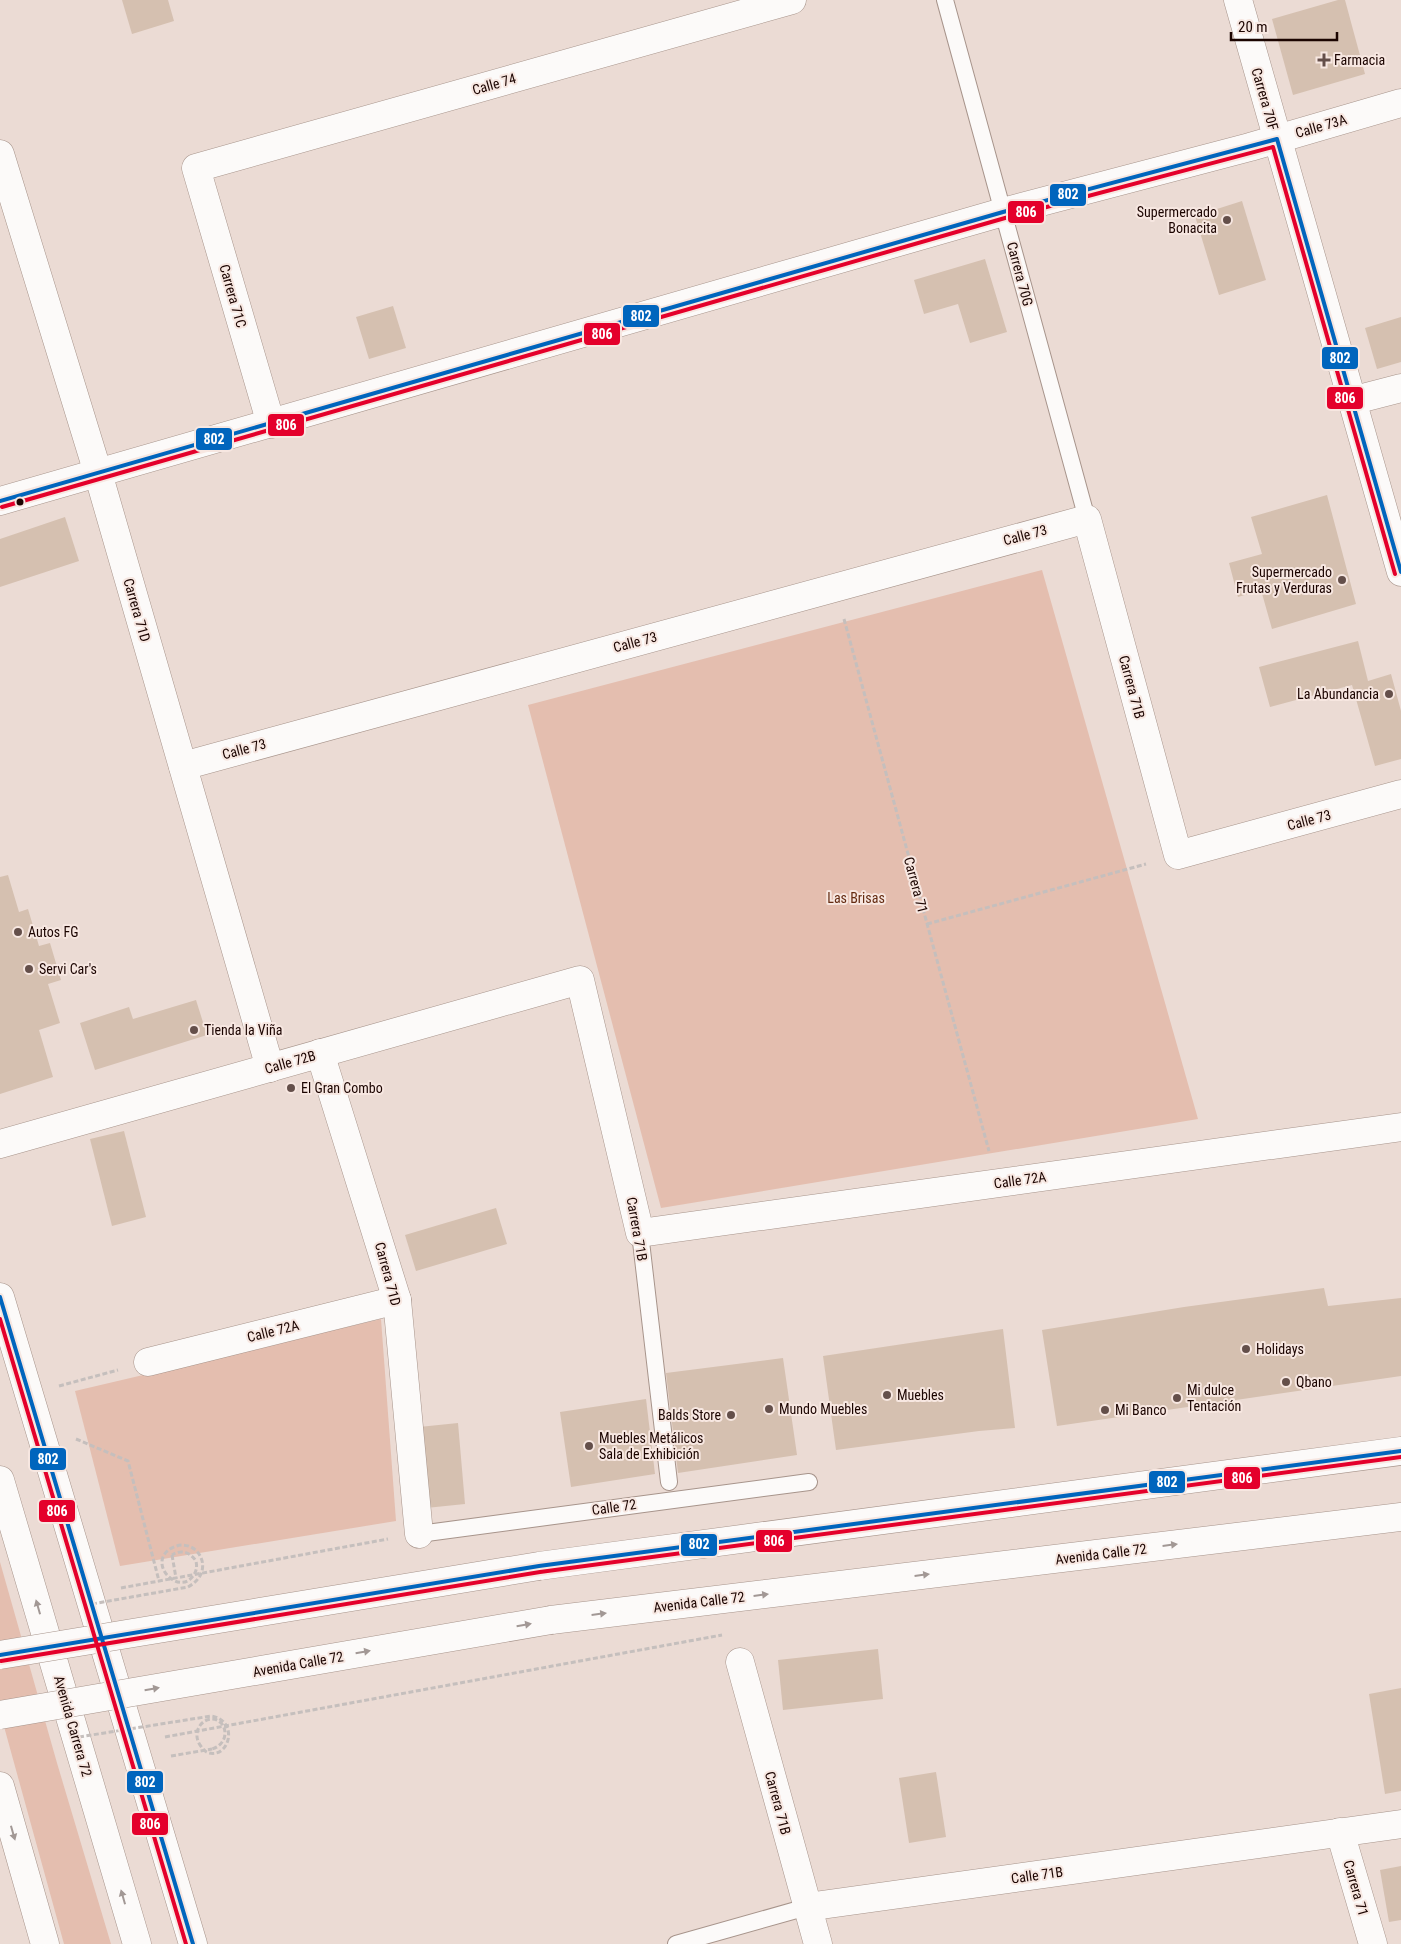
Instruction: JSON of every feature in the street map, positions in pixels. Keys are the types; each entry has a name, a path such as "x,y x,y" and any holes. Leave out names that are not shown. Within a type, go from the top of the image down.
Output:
{"main road":[{"name":"Calle 74","path":"196,168 792,0"},
{"name":"Carrera 70F","path":"1238,0 1401,572"},
{"name":"Calle 73A","path":"0,500 1003,212 1277,139 1401,103"},
{"name":"Carrera 71D","path":"0,154 98,473 270,1068"},
{"name":"Carrera 71C","path":"196,168 270,424"},
{"path":"1352,400 1401,388"},
{"name":"Calle 73","path":"183,766 1086,519"},
{"name":"Carrera 71B","path":"1086,519 1178,855"},
{"name":"Calle 73","path":"1178,855 1401,794"},
{"name":"Carrera 71B","path":"580,980 640,1233"},
{"name":"Calle 72B","path":"0,1144 580,980"},
{"name":"Carrera 71D","path":"320,1053 398,1300 419,1534"},
{"name":"Calle 72A","path":"640,1233 1401,1127"},
{"path":"0,1297 87,1600 136,1753 193,1944"},
{"name":"Calle 72A","path":"148,1362 398,1300"},
{"path":"0,1655 539,1566 1401,1451"},
{"name":"Avenida Carrera 72","path":"0,1480 137,1944"},
{"name":"Avenida Calle 72","path":"0,1715 551,1620 1401,1517"},
{"name":"Carrera 71B","path":"740,1662 818,1944"},
{"path":"0,1786 45,1944"},
{"name":"Calle 71B","path":"807,1907 1401,1824"},
{"name":"Carrera 71","path":"1340,1832 1372,1944"}],"lane":[{"name":"Carrera 70G","path":"945,0 1086,519"},
{"name":"Carrera 71B","path":"640,1233 669,1482"},
{"name":"Calle 72","path":"419,1534 809,1482"},
{"name":"Calle 71B","path":"676,1944 807,1907"}],"path":[{"name":"Carrera 71","path":"835,587 998,1183"},
{"path":"927,924 1178,855"},
{"path":"29,1394 148,1362"},
{"path":"75,1438 128,1461 159,1581"},
{"path":"87,1600 159,1581 419,1534"},
{"path":"87,1600 188,1587 202,1575 202,1559 197,1551 188,1546 176,1546 170,1548 162,1557 163,1570 167,1576 176,1581 185,1582 192,1577 195,1573 196,1561 186,1552 180,1551 172,1555 176,1578"},
{"path":"136,1753 731,1633"},
{"path":"78,1737 212,1716 223,1721 228,1727 230,1734 223,1748 216,1753 208,1753 202,1748 197,1738 198,1728 206,1720 215,1720 222,1724 225,1730 223,1742 220,1745 212,1748 136,1753"}],"green space":[{"name":"Las Brisas","path":"1042,570 1198,1119 661,1208 528,705"},
{"path":"381,1319 396,1521 120,1566 75,1391"},
{"path":"0,1562 111,1944 64,1944 0,1712"}],"building":[{"path":"122,0 168,0 174,21 132,34"},
{"path":"1338,0 1345,0 1365,74 1293,95 1272,19"},
{"path":"1242,201 1266,280 1219,295 1195,216"},
{"path":"985,259 1007,332 970,343 958,304 924,314 914,280"},
{"path":"393,306 406,348 369,359 356,317"},
{"path":"1401,317 1401,362 1377,369 1365,328"},
{"path":"1327,495 1356,604 1272,629 1261,590 1238,597 1229,563 1262,554 1251,517"},
{"path":"65,517 79,561 0,587 0,539"},
{"path":"1358,641 1368,681 1391,674 1401,711 1401,759 1375,766 1352,685 1270,707 1259,667"},
{"path":"8,875 19,912 28,909 39,946 50,943 61,980 48,984 60,1023 39,1030 53,1077 0,1094 0,877"},
{"path":"196,1000 207,1035 95,1070 80,1023 129,1007 133,1019"},
{"path":"124,1131 146,1217 112,1226 90,1139"},
{"path":"496,1208 507,1244 416,1271 405,1235"},
{"path":"1324,1288 1328,1306 1401,1298 1401,1376 1057,1426 1042,1330 1184,1307"},
{"path":"1003,1329 1015,1428 836,1450 823,1356"},
{"path":"783,1358 797,1455 678,1473 666,1373"},
{"path":"646,1399 655,1474 571,1487 560,1412"},
{"path":"458,1423 465,1504 426,1508 419,1427"},
{"path":"878,1649 883,1699 783,1710 778,1660"},
{"path":"1401,1688 1401,1791 1385,1794 1369,1694"},
{"path":"936,1772 946,1837 909,1843 899,1778"},
{"path":"1401,1866 1401,1920 1389,1922 1380,1870"}],"transit line":[{"name":"802","path":"0,501 1003,212 1277,139 1401,572"},
{"name":"806","path":"2,507 1005,218 1273,147 1395,574"},
{"name":"802","path":"0,1297 193,1944"},
{"name":"806","path":"0,1319 186,1944"},
{"name":"802","path":"0,1655 539,1566 1401,1451"},
{"name":"806","path":"1,1661 540,1572 1401,1457"}],"place":[{"name":"Farmacia","path":"1324,60"},
{"name":"Supermercado Bonacita","path":"1227,220"},
{"name":"Supermercado Frutas y Verduras","path":"1342,580"},
{"name":"La Abundancia","path":"1389,694"},
{"name":"Autos FG","path":"18,932"},
{"name":"Servi Car's","path":"29,969"},
{"name":"Tienda la Viña","path":"194,1030"},
{"name":"El Gran Combo","path":"291,1088"},
{"name":"Holidays","path":"1246,1349"},
{"name":"Qbano","path":"1286,1382"},
{"name":"Muebles","path":"887,1395"},
{"name":"Mi dulce Tentación","path":"1177,1398"},
{"name":"Mundo Muebles","path":"769,1409"},
{"name":"Mi Banco","path":"1105,1410"},
{"name":"Balds Store","path":"731,1415"},
{"name":"Muebles Metálicos Sala de Exhibición","path":"589,1446"}]}
